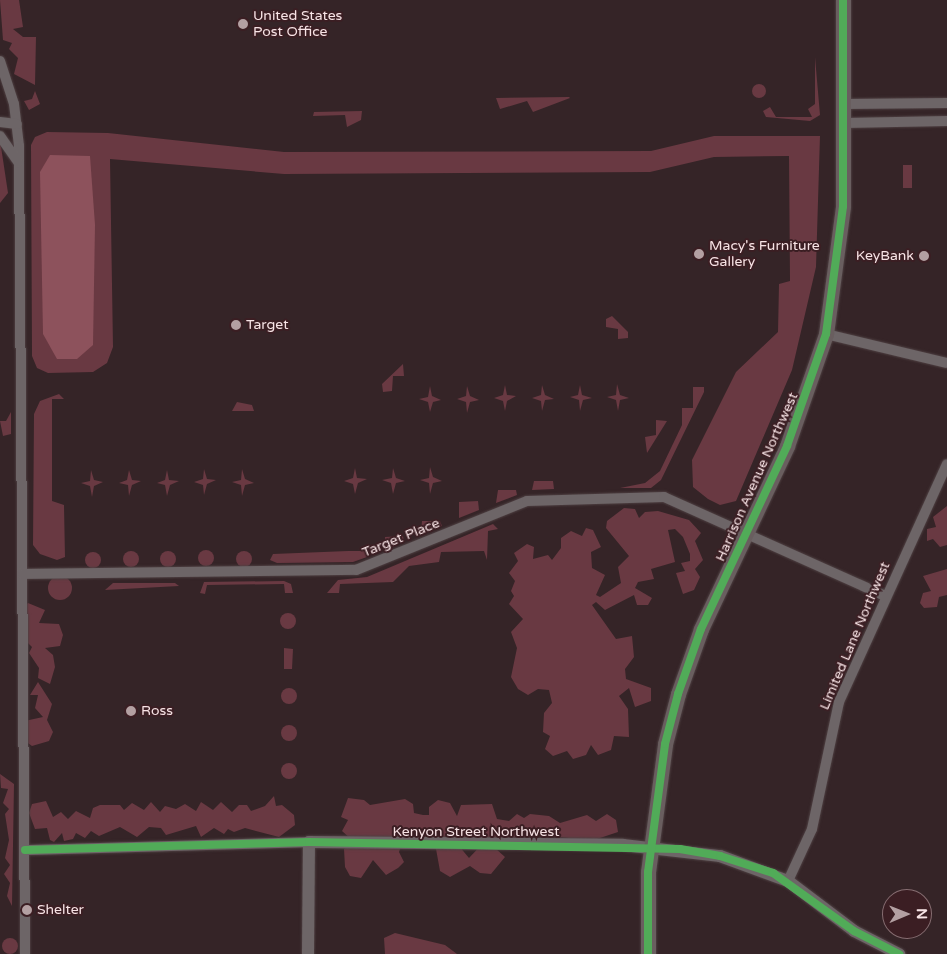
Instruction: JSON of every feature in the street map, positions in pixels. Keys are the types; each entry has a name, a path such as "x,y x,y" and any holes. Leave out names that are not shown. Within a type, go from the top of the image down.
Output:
{"main road":[{"name":"Harrison Avenue Northwest","path":"648,954 651,847 665,744 678,694 702,630 802,410 826,334 841,238 845,123 843,0"}],"street":[{"path":"0,62 17,124 20,166 26,954"},
{"path":"844,104 947,103"},
{"path":"845,123 947,121"},
{"path":"0,122 17,124"},
{"path":"0,136 20,166"},
{"path":"826,334 947,362"},
{"name":"Limited Lane Northwest","path":"788,881 812,829 839,702 885,596 947,464"},
{"name":"Target Place","path":"23,574 356,570 532,500 664,497 885,596"},
{"path":"308,954 309,842"},
{"name":"Kenyon Street Northwest","path":"25,850 309,842 651,847 720,856 788,881 854,931 899,954"}],"shaded area":[{"path":"0,0 19,0 23,27 13,29 23,37 36,37 35,85 14,74 18,58 9,49 12,43 3,40"},
{"path":"815,57 820,115 810,121 766,117 763,111 770,107 776,117 812,117 808,109 815,104"},
{"path":"756,84 762,84 766,91 762,98 756,98 752,94 752,88"},
{"path":"35,91 40,104 29,110 24,101 32,99"},
{"path":"496,98 570,98 533,112 527,101 500,109"},
{"path":"362,111 361,120 347,127 345,115 313,116 314,112"},
{"path":"47,132 108,133 284,152 651,151 714,136 820,136 816,267 792,370 736,501 720,505 708,499 693,487 692,460 736,372 778,332 779,284 790,281 789,156 714,157 650,172 284,174 110,159 113,347 107,363 93,372 48,373 37,368 32,356 31,145 35,137"},
{"path":"0,140 8,193 0,203"},
{"path":"50,155 90,156 95,225 93,345 77,359 57,359 43,334 40,172"},
{"path":"903,165 912,165 912,188 903,188"},
{"path":"612,316 628,332 628,338 618,339 618,329 606,327 606,319"},
{"path":"403,364 404,376 393,376 392,391 383,392 382,384"},
{"path":"617,384 620,395 629,398 620,400 618,411 616,400 607,397 616,395"},
{"path":"505,385 507,395 516,396 507,401 505,411 503,401 494,398 503,395"},
{"path":"542,385 545,395 554,399 545,400 542,411 541,401 532,398 541,395"},
{"path":"580,385 582,395 592,398 583,400 580,411 579,400 570,397 578,395"},
{"path":"430,386 432,396 441,400 433,402 430,412 428,402 419,399 428,397"},
{"path":"467,386 470,396 479,400 470,402 467,413 466,402 457,399 466,396"},
{"path":"693,387 704,387 704,392 661,480 651,488 620,488 645,483 660,471 682,425 682,408 693,408"},
{"path":"59,394 64,399 52,399 52,501 64,505 65,557 57,560 40,554 33,545 34,414 40,401"},
{"path":"237,402 252,405 254,411 232,411"},
{"path":"11,412 11,434 3,436 0,421 6,421"},
{"path":"656,420 667,421 647,453 645,437 656,435"},
{"path":"430,467 433,477 442,481 433,483 430,494 429,483 420,480 429,478"},
{"path":"355,468 357,478 367,479 358,483 355,494 353,484 344,481 353,478"},
{"path":"393,468 396,478 405,481 396,483 393,494 391,483 382,480 392,478"},
{"path":"204,469 207,479 216,480 207,484 204,495 203,485 194,482 203,479"},
{"path":"242,469 245,479 254,483 245,485 242,496 241,485 232,482 241,480"},
{"path":"91,470 94,480 103,482 94,486 92,497 90,486 81,483 90,481"},
{"path":"129,470 132,480 141,481 132,485 129,496 128,485 119,483 127,480"},
{"path":"167,470 169,480 179,481 170,485 167,496 165,485 157,483 165,480"},
{"path":"534,481 553,481 554,489 532,490"},
{"path":"498,490 516,490 517,495 496,503"},
{"path":"478,501 479,510 459,518 459,502"},
{"path":"947,506 947,545 940,547 933,539 927,541 927,529 936,527 933,517"},
{"path":"624,508 635,509 639,518 645,512 658,511 689,520 701,533 695,541 703,560 695,569 700,577 694,590 683,594 676,573 685,571 681,563 690,561 690,554 683,537 675,529 668,530 675,562 651,569 654,579 638,582 635,588 652,598 648,605 637,605 634,595 605,610 596,602 592,605 616,639 632,636 634,657 625,669 626,679 651,688 651,701 635,707 629,688 619,696 628,709 629,737 614,736 611,750 598,755 591,745 586,755 573,759 567,751 553,756 545,749 550,736 543,732 544,713 552,703 549,690 538,689 528,695 518,689 511,677 517,648 511,632 523,619 509,604 514,596 511,591 515,581 509,573 518,561 514,553 527,544 534,547 533,559 548,555 552,560 561,548 561,538 571,531 582,536 586,528 593,530 601,547 591,552 592,568 605,575 596,595 600,597 621,583 618,567 629,556 606,528 607,521"},
{"path":"422,521 440,521 442,526 421,533"},
{"path":"493,524 498,529 488,531 487,560 484,551 441,552 439,562 409,566 393,582 340,584 339,593 327,593 338,580 367,577"},
{"path":"403,536 404,541 386,550 385,537"},
{"path":"206,550 212,552 214,558 212,564 206,566 200,564 198,558 200,552"},
{"path":"131,551 137,553 139,559 137,565 131,567 125,565 123,559 125,553"},
{"path":"168,551 174,553 176,559 174,565 168,567 162,565 160,559 162,553"},
{"path":"244,551 250,553 252,559 250,565 244,567 238,565 236,559 238,553"},
{"path":"367,551 367,557 353,562 277,563 270,560 273,554"},
{"path":"93,552 99,554 101,560 99,566 93,568 87,566 85,560 87,554"},
{"path":"947,569 947,595 939,597 937,607 924,608 920,603 923,593 931,591 923,576"},
{"path":"60,576 65,577 71,583 71,593 65,599 60,600 55,599 49,593 48,588 49,583 55,577"},
{"path":"284,581 291,584 293,593 285,593 284,584 207,585 205,594 200,593 204,582"},
{"path":"113,583 175,583 179,586 105,590"},
{"path":"28,603 45,610 39,623 59,624 63,635 60,646 45,648 53,655 55,667 50,684 38,678 39,668 29,653 32,647 22,637 22,629 28,625 21,620 20,610"},
{"path":"285,613 291,613 296,618 294,627 285,629 280,624 280,618"},
{"path":"284,648 293,649 292,669 284,669"},
{"path":"38,682 52,704 47,720 53,732 49,741 32,746 21,738 20,722 43,717 35,708 38,695 30,695"},
{"path":"289,688 295,690 297,696 295,702 289,704 283,702 281,696 283,690"},
{"path":"286,725 292,725 297,730 295,739 286,741 281,736 281,730"},
{"path":"286,763 292,763 297,768 295,777 286,779 281,774 281,768"},
{"path":"0,774 14,784 12,906 7,896 10,883 4,874 10,865 5,858 9,840 5,814 9,809 3,803 8,789 1,788"},
{"path":"274,796 276,806 282,805 294,815 295,825 279,837 245,828 234,832 228,829 224,834 214,828 201,837 196,826 166,835 161,828 149,827 137,837 120,827 99,836 91,831 85,838 76,833 73,839 64,841 62,833 54,842 50,840 47,828 35,829 29,813 32,804 46,801 53,817 61,812 68,819 76,811 90,818 93,808 100,805 120,805 124,810 132,803 144,810 151,802 160,812 165,806 176,809 185,804 196,811 201,802 213,810 221,802 232,812 239,805 247,805 251,811 265,806"},
{"path":"348,798 364,800 370,805 405,799 413,804 414,813 423,815 429,815 429,807 438,800 450,803 457,816 461,805 492,804 497,819 509,821 517,814 524,818 530,814 549,816 560,823 587,815 596,821 607,814 616,820 618,832 594,840 543,836 463,840 446,836 442,849 454,840 469,858 486,840 505,857 491,874 480,873 470,866 450,877 440,871 434,838 418,836 403,840 399,852 404,862 398,868 386,875 373,860 361,878 350,876 345,867 344,849 352,840 342,831 348,820 341,817"},
{"path":"395,933 445,945 457,954 385,954 384,938"},
{"path":"7,938 13,938 18,943 16,952 7,954 2,949 2,943"}],"cycle path":[{"path":"648,954 648,872 665,744 678,694 701,629 787,446 826,334 843,206 843,0"},
{"path":"25,850 309,842 680,849 720,856 773,873 854,931 899,954"}],"place":[{"name":"United States Post Office","path":"243,24"},
{"name":"Macy's Furniture Gallery","path":"699,254"},
{"name":"KeyBank","path":"924,256"},
{"name":"Target","path":"236,325"},
{"name":"Ross","path":"131,711"},
{"name":"Shelter","path":"27,910"}]}
